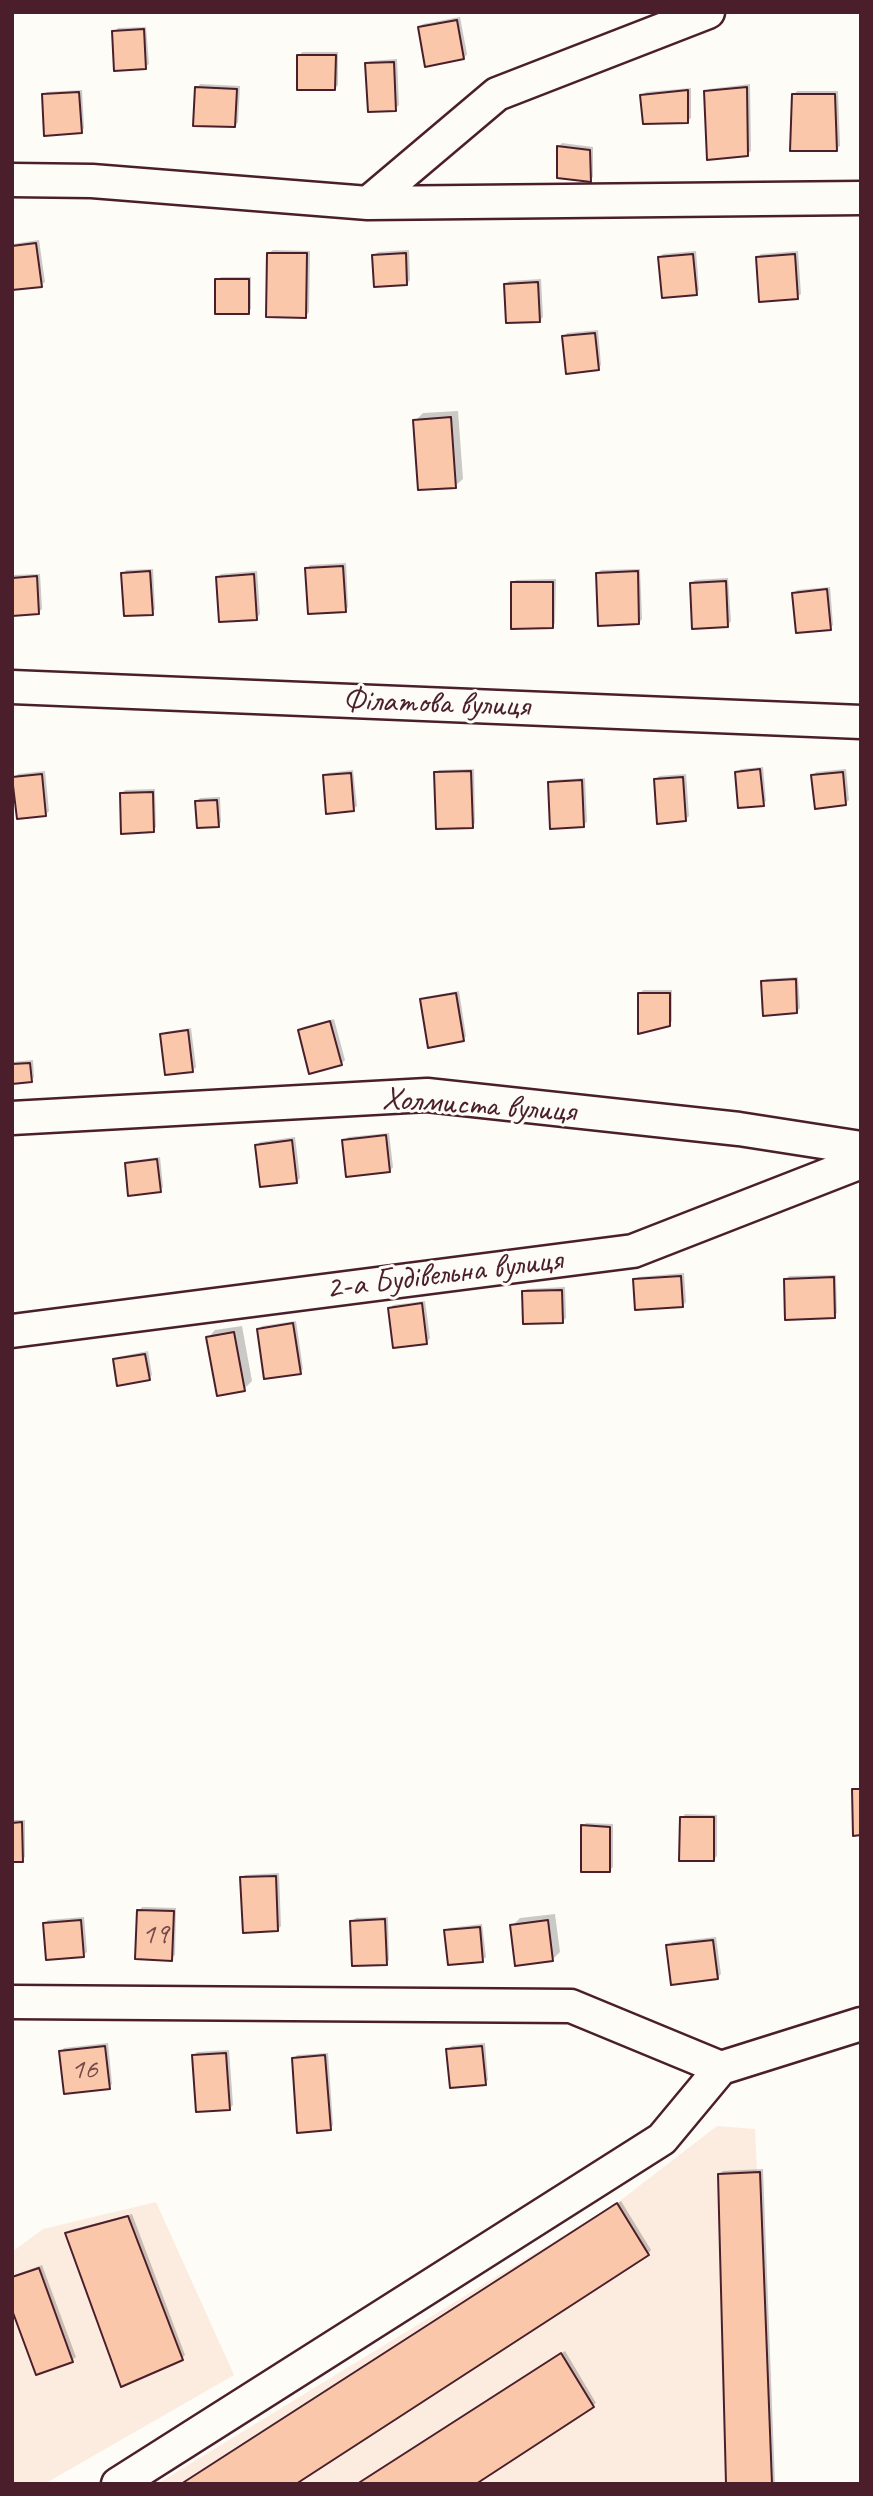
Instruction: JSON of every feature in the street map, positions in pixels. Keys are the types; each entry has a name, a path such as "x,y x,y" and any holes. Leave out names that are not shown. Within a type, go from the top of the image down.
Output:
{"street":[{"path":"368,203 497,94 708,12"},
{"path":"12,180 92,181 368,203 861,198"},
{"name":"Філатова вулиця","path":"12,687 861,722"},
{"name":"Холмиста вулиця","path":"12,1118 427,1095 738,1129 861,1148"},
{"name":"2-а Будівельна вулиця","path":"12,1331 634,1251 861,1162"},
{"path":"12,2002 571,2006 721,2068"},
{"path":"118,2484 662,2139 721,2068 861,2024"}],"shaded area":[{"path":"717,2126 755,2129 772,2484 157,2484 617,2203"},
{"path":"156,2202 234,2375 46,2483 12,2484 12,2252 43,2229"}],"building":[{"path":"457,20 464,59 425,67 418,27"},
{"path":"144,29 146,69 114,71 112,31"},
{"path":"297,55 336,55 335,90 297,90"},
{"path":"394,62 396,111 368,112 365,63"},
{"path":"195,87 237,89 235,127 193,126"},
{"path":"747,87 748,156 707,160 704,91"},
{"path":"688,90 688,123 643,124 640,95"},
{"path":"79,92 82,133 44,136 42,94"},
{"path":"792,94 835,94 837,151 790,151"},
{"path":"557,146 590,150 591,182 557,178"},
{"path":"36,243 42,287 12,290 12,246"},
{"path":"267,253 307,253 306,318 266,317"},
{"path":"406,253 407,285 374,287 372,255"},
{"path":"693,254 697,295 662,298 658,257"},
{"path":"795,254 798,299 759,302 756,257"},
{"path":"215,279 249,279 249,314 215,314"},
{"path":"538,282 540,322 506,323 504,284"},
{"path":"595,333 599,370 566,374 562,336"},
{"path":"451,417 456,488 418,490 413,420"},
{"path":"343,566 346,612 308,614 305,568"},
{"path":"150,571 153,615 124,616 121,573"},
{"path":"638,571 639,624 598,626 596,573"},
{"path":"254,574 257,620 219,622 216,577"},
{"path":"37,576 39,614 12,616 12,578"},
{"path":"726,581 728,627 692,629 690,583"},
{"path":"511,582 553,582 553,628 511,629"},
{"path":"827,589 831,630 796,633 792,593"},
{"path":"760,769 764,806 738,808 735,772"},
{"path":"471,771 473,828 436,829 434,772"},
{"path":"843,772 846,805 815,809 811,775"},
{"path":"351,773 354,811 326,814 323,775"},
{"path":"42,774 46,816 17,819 12,777"},
{"path":"683,777 686,821 657,824 654,779"},
{"path":"582,780 584,827 550,829 548,782"},
{"path":"153,792 154,832 121,834 120,793"},
{"path":"217,800 219,827 197,828 195,801"},
{"path":"796,979 797,1013 763,1016 761,981"},
{"path":"456,993 464,1041 428,1048 420,999"},
{"path":"638,993 670,993 670,1026 638,1034"},
{"path":"330,1021 342,1065 309,1074 298,1030"},
{"path":"188,1030 193,1072 165,1075 160,1034"},
{"path":"30,1063 32,1082 12,1084 12,1064"},
{"path":"386,1135 390,1172 346,1177 342,1140"},
{"path":"292,1140 297,1183 260,1187 255,1145"},
{"path":"157,1159 161,1192 128,1196 125,1163"},
{"path":"681,1276 683,1307 635,1310 633,1279"},
{"path":"834,1277 835,1318 785,1320 784,1279"},
{"path":"562,1290 563,1323 523,1324 522,1291"},
{"path":"422,1303 427,1344 393,1348 388,1308"},
{"path":"293,1323 301,1374 264,1379 257,1329"},
{"path":"234,1332 245,1391 217,1396 206,1337"},
{"path":"145,1354 150,1380 117,1386 113,1359"},
{"path":"852,1789 861,1789 861,1835 853,1836"},
{"path":"680,1817 714,1817 714,1861 679,1861"},
{"path":"22,1822 23,1862 12,1862 12,1823"},
{"path":"581,1825 610,1827 610,1872 581,1872"},
{"path":"276,1876 278,1931 243,1933 240,1877"},
{"path":"137,1910 174,1911 172,1961 135,1959"},
{"path":"385,1919 387,1965 352,1966 350,1921"},
{"path":"81,1920 84,1957 46,1960 43,1923"},
{"path":"548,1920 553,1961 515,1966 510,1925"},
{"path":"480,1927 483,1962 448,1965 444,1930"},
{"path":"713,1940 718,1979 671,1985 666,1945"},
{"path":"105,2046 110,2089 64,2094 59,2051"},
{"path":"482,2046 486,2085 450,2088 446,2049"},
{"path":"226,2053 230,2110 196,2112 192,2055"},
{"path":"325,2055 331,2130 297,2133 292,2058"},
{"path":"760,2172 772,2484 726,2484 718,2174"},
{"path":"617,2203 649,2255 296,2484 181,2484"},
{"path":"128,2216 183,2360 121,2387 65,2233"},
{"path":"39,2268 73,2362 36,2375 12,2310 12,2277"},
{"path":"561,2353 594,2407 476,2484 357,2484"}]}
